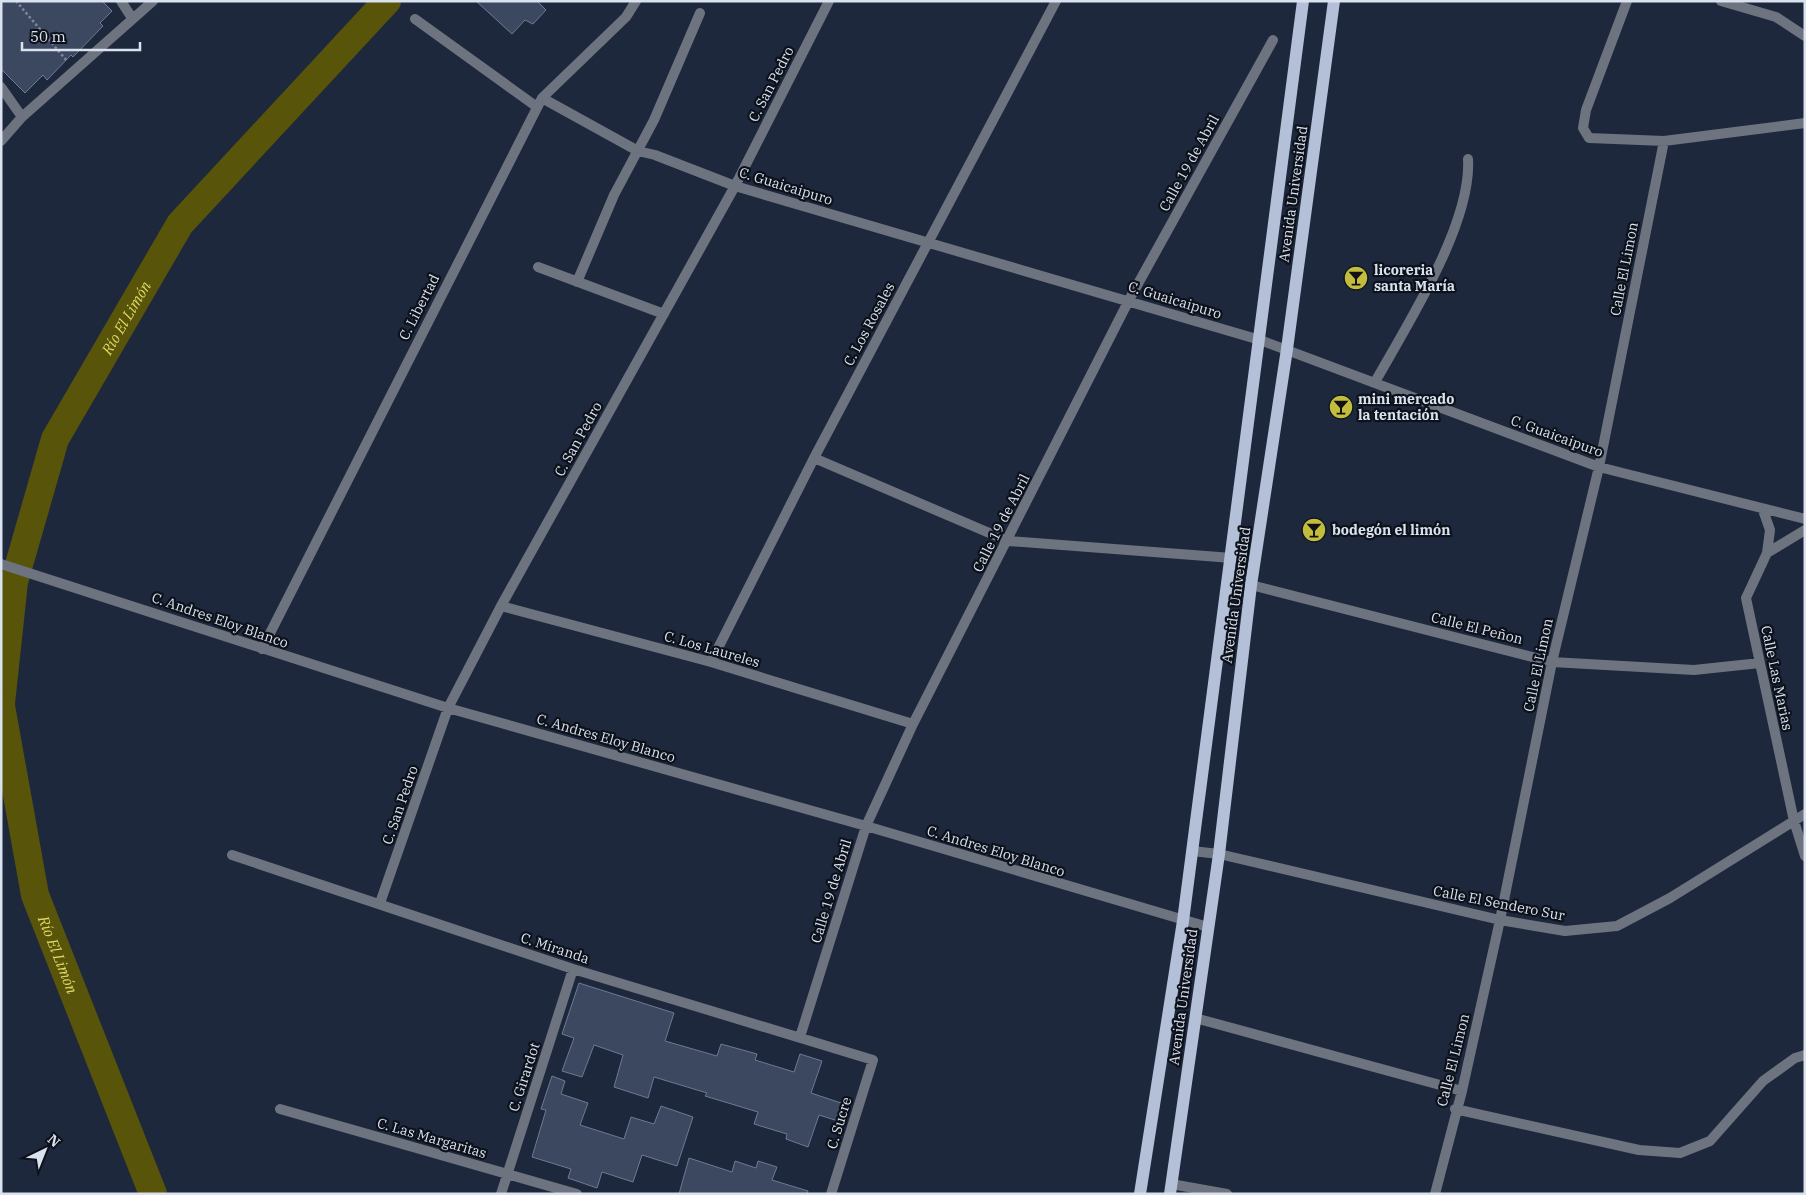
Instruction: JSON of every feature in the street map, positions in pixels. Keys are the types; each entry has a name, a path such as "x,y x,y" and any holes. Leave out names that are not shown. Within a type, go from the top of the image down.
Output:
{"main road":[{"name":"Avenida Universidad","path":"1140,1194 1183,921 1232,558 1303,1"},
{"name":"Avenida Universidad","path":"1170,1189 1219,854 1251,585 1287,349 1334,1"}],"street":[{"path":"121,1 132,18"},
{"path":"1,141 22,117 153,1"},
{"name":"C. Libertad","path":"262,649 539,102 626,17 636,1"},
{"name":"C. San Pedro","path":"380,903 448,708 502,606 735,186 829,1"},
{"name":"C. Los Rosales","path":"712,662 814,458 1056,1"},
{"path":"1627,1 1586,110 1583,128 1589,138 1595,140 1664,140 1805,123"},
{"path":"1721,1 1776,17 1805,36"},
{"path":"577,282 614,195 638,152 700,13"},
{"name":"C. Guaicaipuro","path":"415,19 539,102 638,152 655,155 735,186 1129,300 1260,340 1599,467 1763,510 1805,519"},
{"name":"Calle 19 de Abril","path":"800,1037 866,826 914,724 1129,300 1273,40"},
{"path":"1,87 22,117"},
{"name":"Calle El Limon","path":"1435,1194 1455,1109 1462,1091 1500,920 1552,662 1599,467 1664,140"},
{"path":"1375,382 1428,286 1455,226 1468,184 1468,159"},
{"path":"538,267 664,314"},
{"path":"814,458 1008,541 1232,558"},
{"path":"1763,510 1770,530 1768,553"},
{"path":"1768,553 1805,530"},
{"name":"Calle Las Marias","path":"1768,553 1746,598 1794,821 1805,856"},
{"name":"C. Andres Eloy Blanco","path":"1,564 448,708 866,826 1208,927"},
{"name":"Calle El Peñon","path":"1251,585 1552,662 1694,670 1760,663"},
{"name":"C. Los Laureles","path":"502,606 712,662 914,724"},
{"name":"Calle El Sendero Sur","path":"1192,851 1219,854 1500,920 1566,931 1617,926 1670,898 1805,814"},
{"name":"C. Miranda","path":"232,855 573,969 873,1060"},
{"name":"C. Girardot","path":"501,1194 573,969"},
{"path":"1195,1018 1462,1091"},
{"path":"1455,1109 1639,1150 1680,1153 1710,1141 1763,1081 1795,1058 1805,1055"},
{"name":"C. Sucre","path":"831,1194 873,1060"},
{"name":"C. Las Margaritas","path":"280,1109 577,1194"},
{"path":"1170,1189 1227,1194"}],"path":[{"path":"16,1 74,70"}],"building":[{"path":"1,1 102,1 112,11 100,23 103,26 73,57 71,55 47,80 43,75 25,93 1,69"},
{"path":"476,1 537,1 546,10 533,24 525,20 512,34"},
{"path":"579,983 674,1013 665,1041 717,1056 721,1044 757,1054 755,1060 794,1072 800,1054 822,1061 811,1093 844,1104 838,1121 819,1115 808,1147 786,1139 787,1134 754,1124 758,1112 705,1096 707,1093 654,1077 648,1098 614,1087 623,1055 594,1045 582,1077 562,1071 574,1038 562,1034"},
{"path":"552,1076 565,1081 561,1094 588,1103 580,1125 624,1139 631,1117 654,1124 661,1106 693,1117 677,1166 642,1155 633,1182 602,1172 597,1188 568,1178 571,1169 532,1157 546,1110 541,1109"},
{"path":"689,1158 732,1172 735,1161 756,1168 758,1161 777,1167 772,1180 808,1191 807,1194 679,1194"}],"waterway":[{"name":"Río El Limón","path":"1,703 14,582 55,439 180,224 387,1"},
{"name":"Río El Limón","path":"1,706 35,895 153,1194"},
{"name":"Río El Limón","path":"1,745 9,749"}],"place":[{"name":"licoreria santa María","path":"1356,278"},
{"name":"mini mercado la tentación","path":"1341,407"},
{"name":"bodegón el limón","path":"1314,530"}]}
